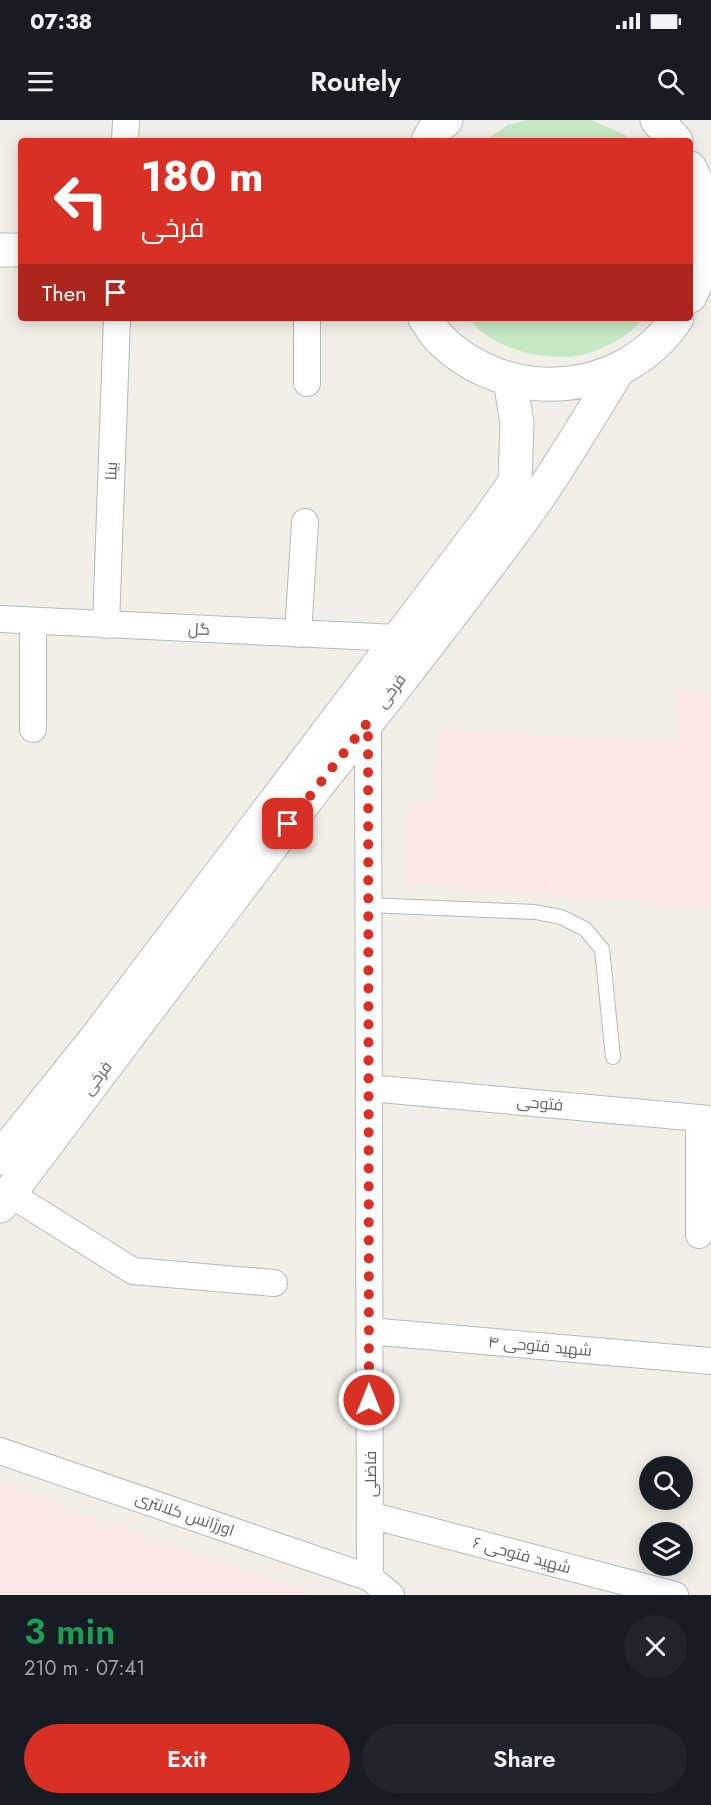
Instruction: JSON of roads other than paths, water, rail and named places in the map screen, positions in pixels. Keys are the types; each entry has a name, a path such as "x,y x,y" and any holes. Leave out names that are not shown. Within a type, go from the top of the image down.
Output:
{"main road":[{"path":"430,138 434,130 446,120"},
{"path":"657,120 673,138"},
{"path":"693,175 700,190 708,238 700,283"},
{"path":"0,250 18,250"},
{"path":"427,321 438,336 471,363 510,380 547,385 584,382 619,369 646,352 675,321"},
{"name":"فرخی","path":"5,1200 316,787 528,511 619,369"},
{"name":"فرخی","path":"0,1158 97,1037 515,482 517,423 510,380"}],"street":[{"path":"125,138 126,120"},
{"name":"بینا","path":"106,625 117,321"},
{"path":"307,321 307,383"},
{"path":"298,634 305,522"},
{"name":"گل","path":"0,619 398,638"},
{"path":"33,621 33,729"},
{"name":"فاضلی","path":"368,722 370,1578"},
{"name":"فتوحی","path":"369,1088 705,1118"},
{"path":"699,1236 705,1118"},
{"path":"5,1200 133,1271 273,1283"},
{"name":"شهید فتوحی ۴","path":"369,1331 711,1361"},
{"name":"اورژانس کلانتری","path":"0,1451 370,1578"},
{"name":"شهید فتوحی ۶","path":"370,1515 675,1595"},
{"path":"370,1578 391,1595"}],"lane":[{"path":"368,905 535,912 561,917 585,929 602,949 613,1057"}]}
